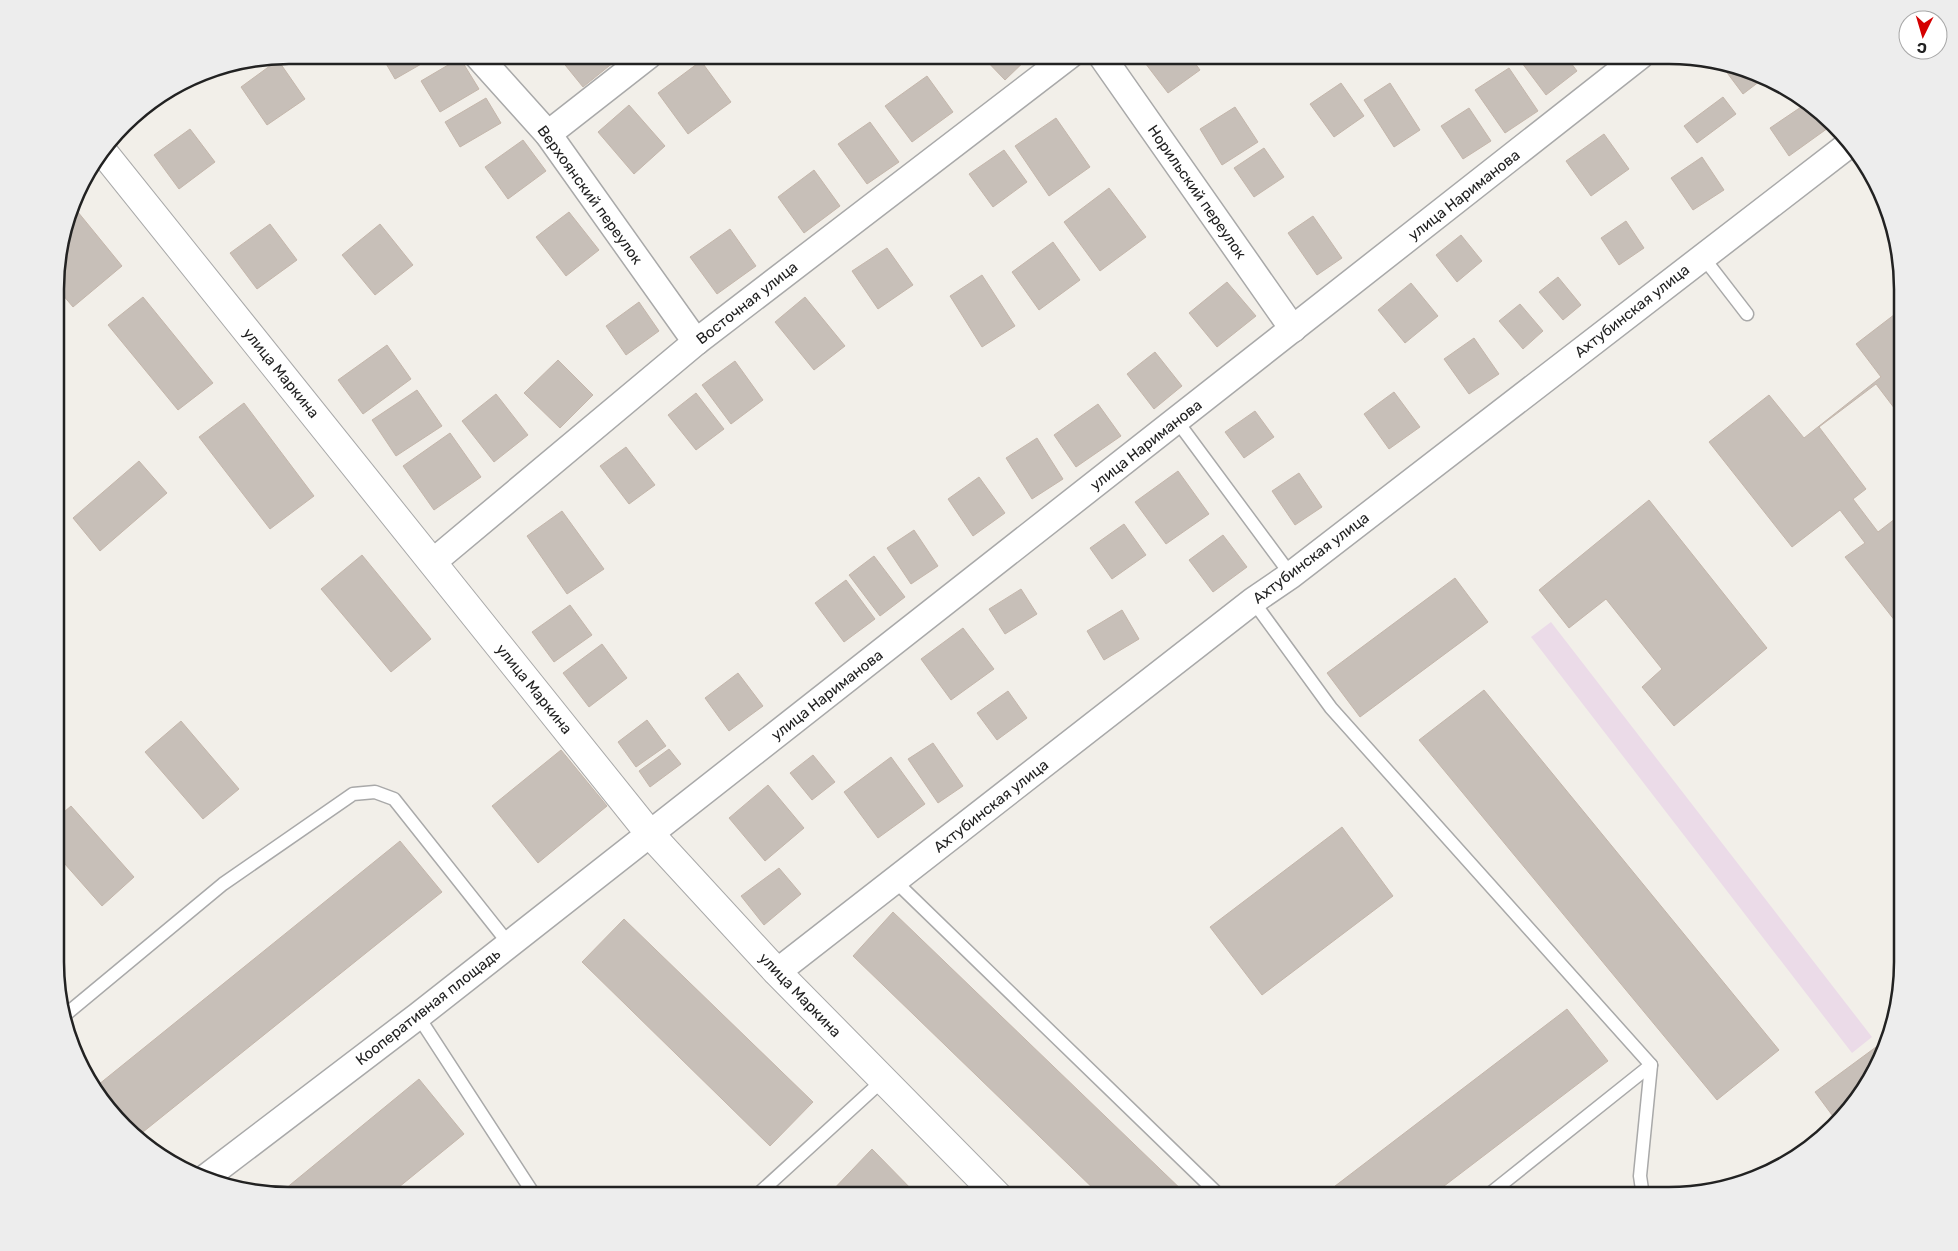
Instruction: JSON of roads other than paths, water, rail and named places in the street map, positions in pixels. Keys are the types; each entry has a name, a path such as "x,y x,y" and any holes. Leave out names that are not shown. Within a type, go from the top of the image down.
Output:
{"street":[{"name":"Верхоянский переулок","path":"485,64 548,134 696,342"},
{"path":"548,134 637,64"},
{"name":"Восточная улица","path":"433,562 696,342 1058,64"},
{"name":"Норильский переулок","path":"1107,64 1293,329"},
{"name":"улица Нариманова","path":"650,834 1630,64"},
{"name":"Ахтубинская улица","path":"777,972 1253,601 1290,575 1845,148"},
{"name":"улица Маркина","path":"107,157 650,834 777,972 989,1187"},
{"name":"Кооперативная площадь","path":"211,1173 418,1016 650,834"}],"lane":[{"path":"1703,257 1747,314"},
{"path":"1177,420 1290,575"},
{"path":"1253,601 1331,708 1650,1065 1640,1176 1642,1187"},
{"path":"69,1012 222,884 353,794 375,792 394,799 509,944"},
{"path":"895,881 1211,1187"},
{"path":"418,1016 529,1187"},
{"path":"1502,1187 1650,1065"},
{"path":"766,1187 883,1080"}]}
